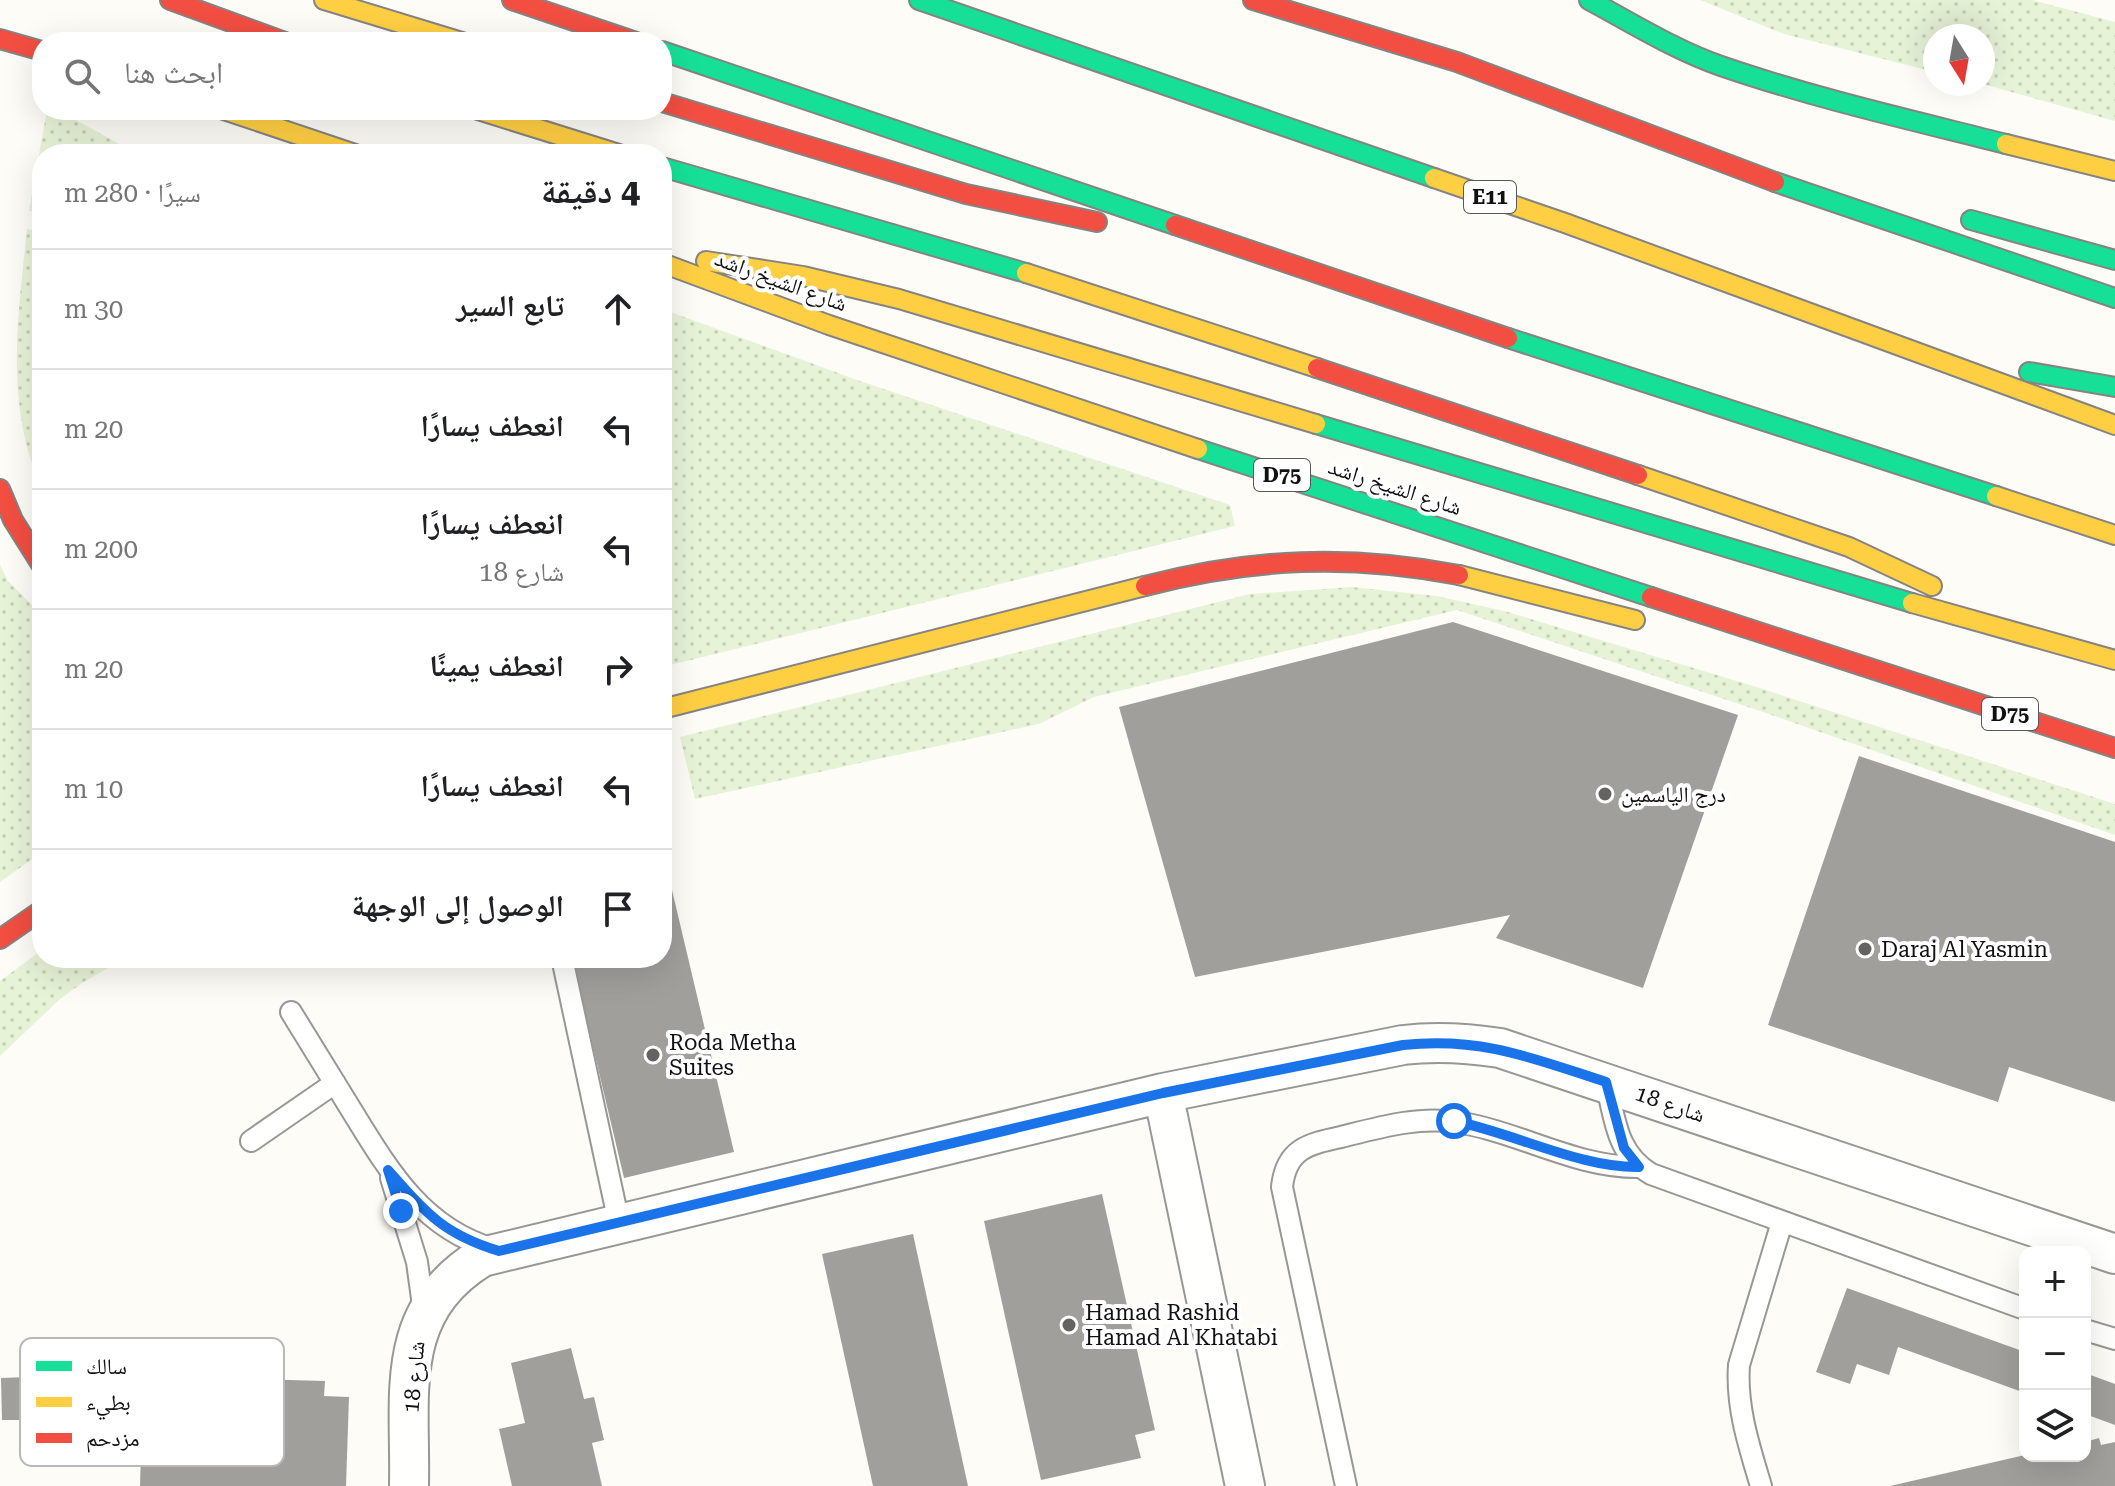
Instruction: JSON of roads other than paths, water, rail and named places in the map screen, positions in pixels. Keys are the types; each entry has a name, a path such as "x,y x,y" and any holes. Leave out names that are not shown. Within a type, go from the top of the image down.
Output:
{"highway":[{"path":"170,0 258,32"},
{"path":"324,0 429,32"},
{"path":"512,0 606,32"},
{"name":"E11","path":"919,0 1565,223 2115,425"},
{"path":"1253,0 1457,62 1772,181 2115,298"},
{"path":"1589,0 1719,65 1866,109 2115,171"},
{"path":"0,39 32,48"},
{"path":"672,54 1525,344 2115,535"},
{"path":"1559,99 1655,122 1726,144"},
{"path":"672,105 966,194 1090,221 1214,238"},
{"path":"252,120 280,144"},
{"path":"254,120 325,144"},
{"path":"510,120 587,144"},
{"path":"2079,164 2115,178"},
{"path":"672,170 1059,283 1793,526 1905,572 2010,632"},
{"path":"1958,216 2115,260"},
{"path":"672,261 773,270 837,282 899,299 2010,632 2115,660"},
{"name":"شارع الشيخ راشد","path":"672,264 829,325 1019,391 2115,748"},
{"path":"1935,358 2115,387"},
{"path":"0,489 13,520 32,550"},
{"path":"672,706 1158,583 1204,572 1266,563 1344,560 1402,565 1502,584 1647,623"},
{"path":"1759,652 1905,679"},
{"path":"0,939 32,917"}],"street":[{"name":"شارع 18","path":"409,1486 414,1344 424,1315 440,1290 462,1269 482,1257 1163,1093 1403,1045 1436,1042 1500,1048 2115,1254"},
{"path":"1163,1093 1245,1486"}],"lane":[{"path":"564,968 619,1223"},
{"path":"291,1012 388,1170 441,1225 468,1242 499,1251"},
{"path":"1606,1082 1624,1148 1639,1167 1651,1174 2019,1307"},
{"path":"251,1141 335,1083"},
{"path":"1346,1486 1282,1187 1291,1159 1315,1143 1426,1120 1454,1121 1482,1127 1596,1163 1639,1167"},
{"path":"388,1170 417,1262 424,1315"},
{"path":"1761,1486 1737,1387 1739,1365 1782,1222"},
{"path":"2091,1332 2115,1339"}],"place":[{"name":"درج الياسمين","path":"1605,794"},
{"name":"Daraj Al Yasmin","path":"1865,949"},
{"name":"Roda Metha Suites","path":"653,1055"},
{"name":"Hamad Rashid Hamad Al Khatabi","path":"1069,1325"}]}
